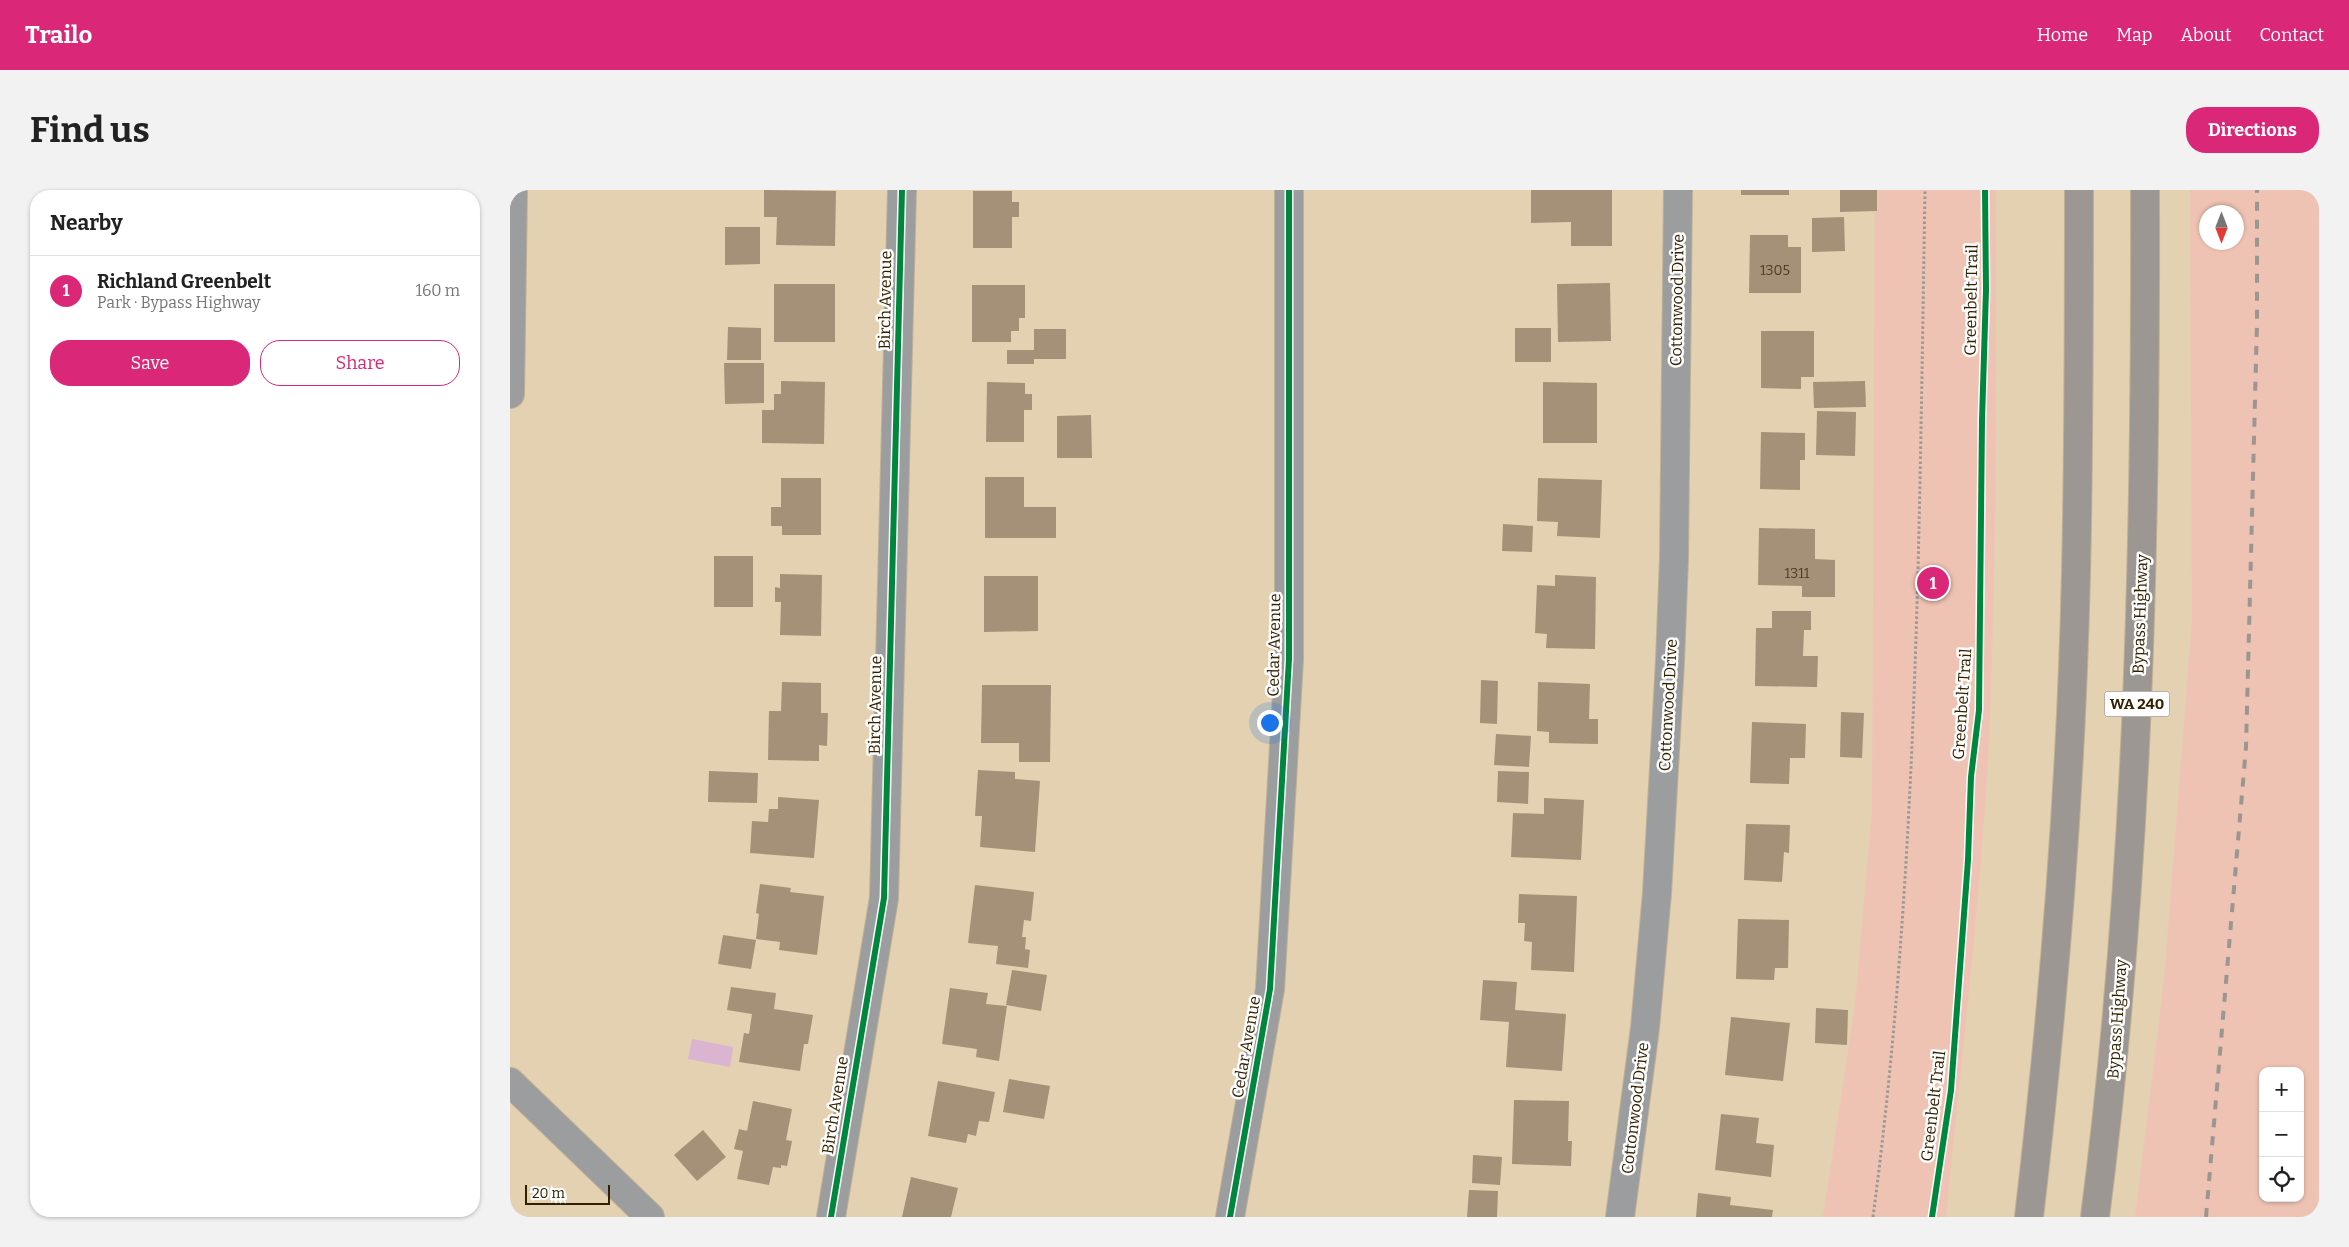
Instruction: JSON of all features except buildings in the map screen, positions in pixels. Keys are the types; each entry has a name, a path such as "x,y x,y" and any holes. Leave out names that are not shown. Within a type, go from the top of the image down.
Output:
{"highway":[{"path":"2029,1217 2051,1004 2072,682 2076,573 2079,190"},
{"name":"Bypass Highway","path":"2095,1217 2111,1090 2127,892 2141,617 2146,402 2145,190"}],"street":[{"path":"510,394 513,190"},
{"name":"Birch Avenue","path":"831,1217 884,898 902,190"},
{"name":"Cedar Avenue","path":"1230,1217 1270,989 1289,669 1288,190"},
{"name":"Cottonwood Drive","path":"1620,1217 1646,1018 1657,893 1674,558 1678,190"},
{"path":"510,1082 650,1217"}],"path":[{"path":"1873,1217 1883,1144 1909,845 1919,531 1925,190"}],"shaded area":[{"path":"1875,190 1996,190 1995,520 1987,780 1977,905 1946,1217 1823,1217 1855,1004 1872,810"},
{"path":"2190,190 2319,190 2319,1217 2135,1217 2164,980 2192,620"},
{"path":"692,1039 733,1047 730,1067 688,1059"}],"railway":[{"path":"2206,1217 2246,747 2257,322 2257,190"}],"cycle path":[{"path":"831,1217 884,898 902,190"},
{"path":"1230,1217 1270,989 1289,659 1289,190"},
{"name":"Greenbelt Trail","path":"1932,1217 1951,1090 1968,860 1971,777 1979,710 1982,420 1986,290 1985,190"}],"place":[{"name":"Richland Greenbelt","path":"1933,583"}]}
